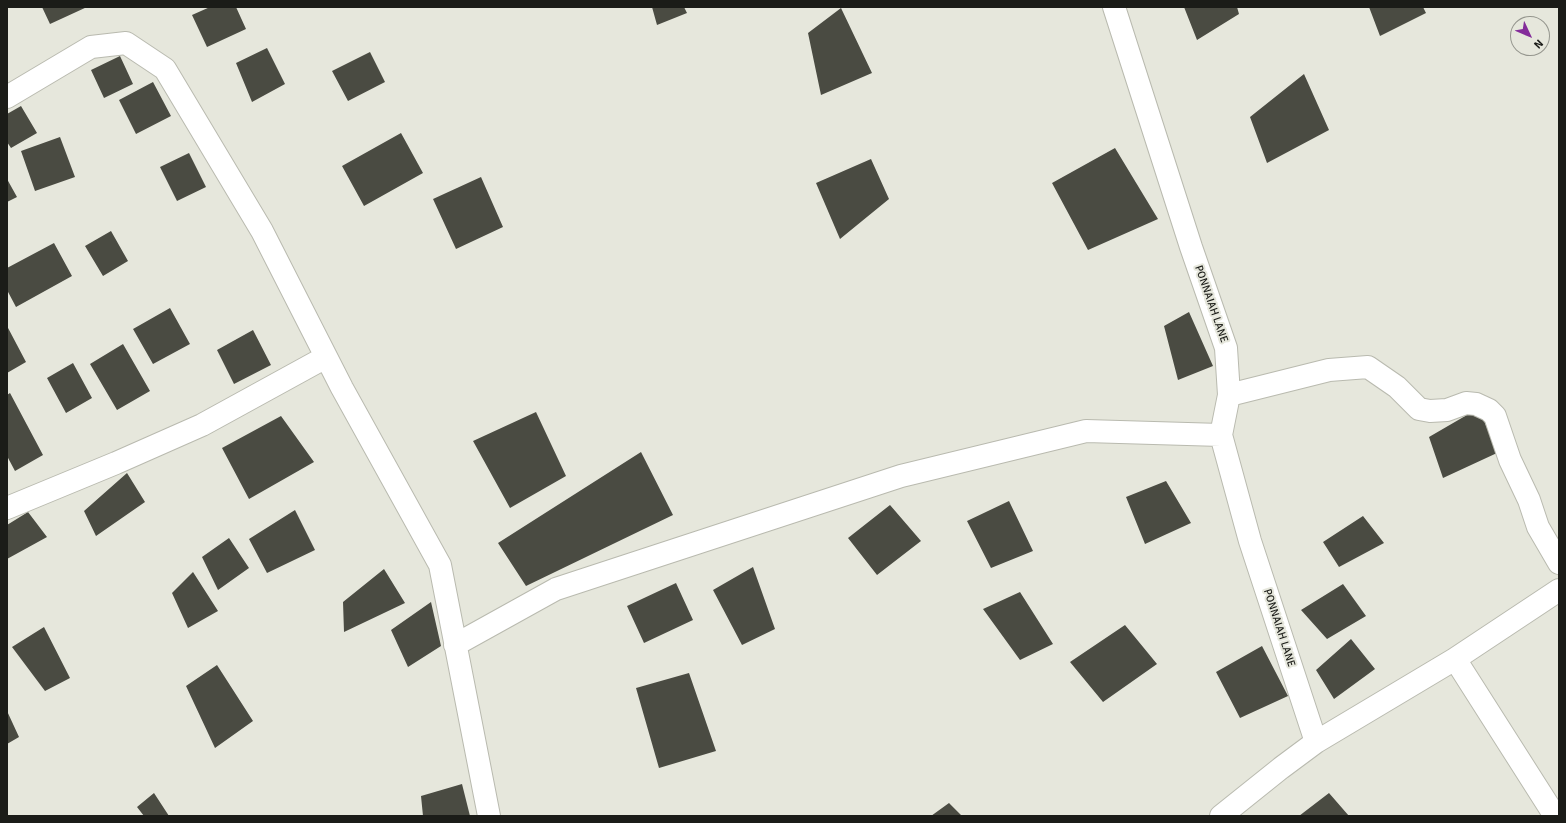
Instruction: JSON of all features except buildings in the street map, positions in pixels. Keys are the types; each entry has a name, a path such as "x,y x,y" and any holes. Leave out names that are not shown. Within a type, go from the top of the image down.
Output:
{"street":[{"name":"PONNAIAH LANE","path":"1114,7 1191,247 1226,348 1229,395 1221,435 1250,540 1316,742"},
{"path":"7,97 91,47 126,43 166,68 262,231 326,357 440,565 489,816"},
{"path":"7,508 116,463 202,425 326,357"},
{"path":"1229,395 1329,370 1368,367 1397,387 1419,409 1430,411 1447,410 1466,404 1476,404 1489,410 1495,416 1510,460 1529,500 1538,527 1559,563"},
{"path":"455,644 556,589 901,476 1086,431 1221,435"},
{"path":"1222,816 1281,768 1316,742 1454,659 1559,590"},
{"path":"1454,659 1555,816"}]}
